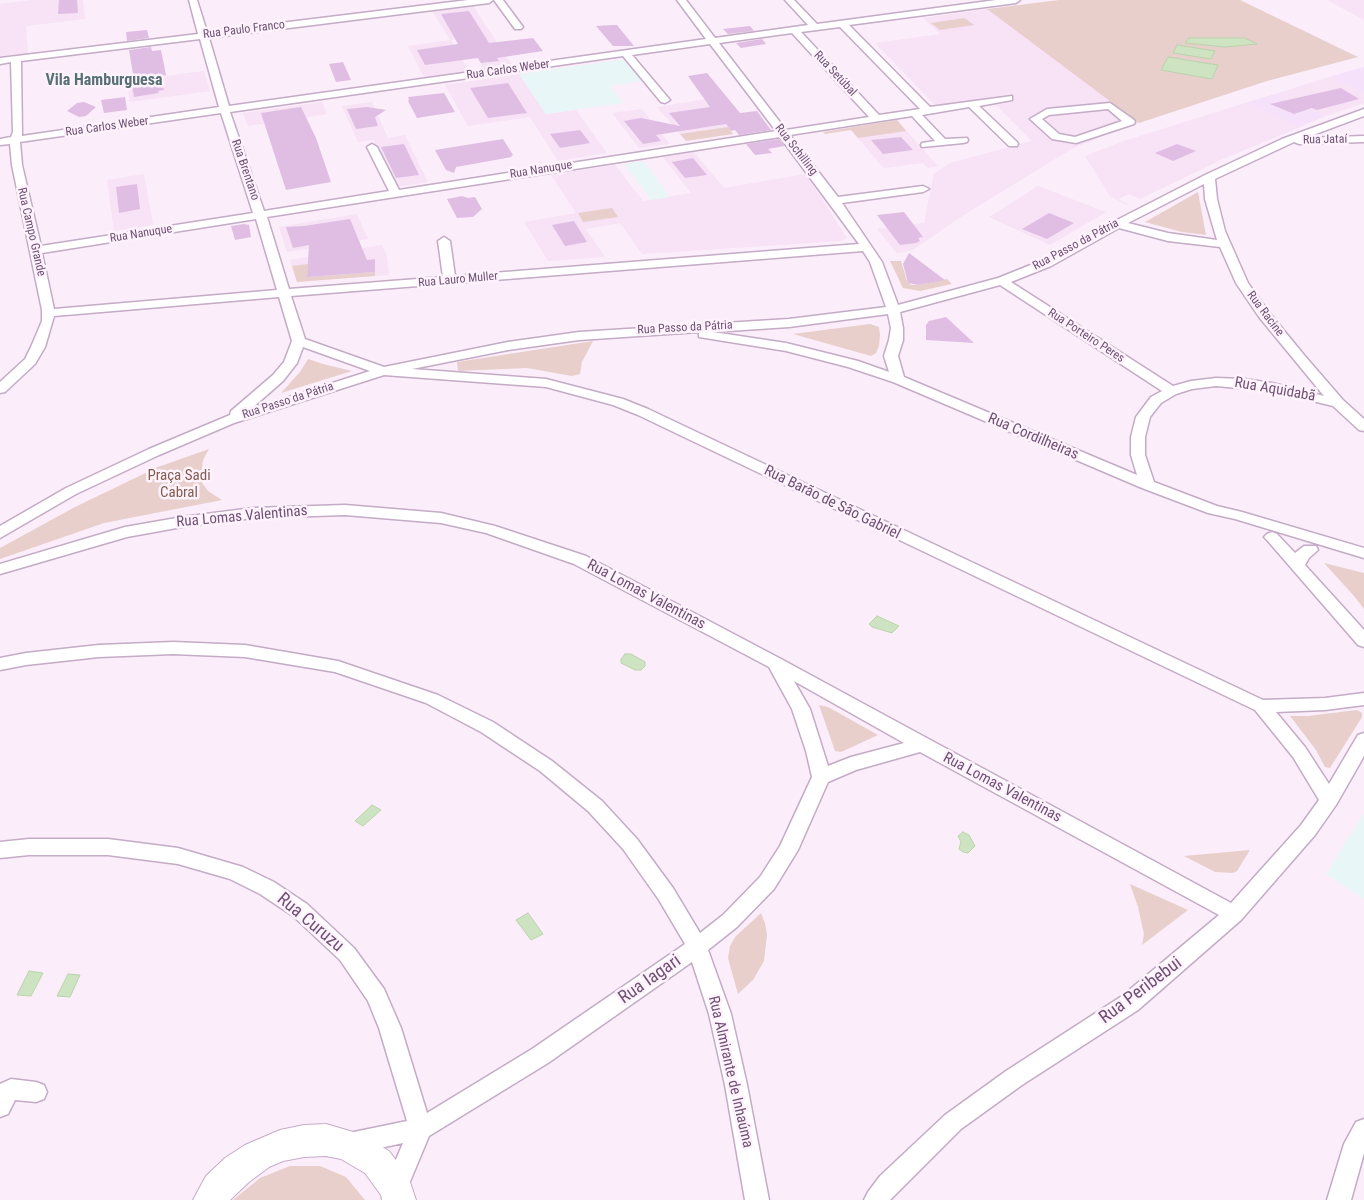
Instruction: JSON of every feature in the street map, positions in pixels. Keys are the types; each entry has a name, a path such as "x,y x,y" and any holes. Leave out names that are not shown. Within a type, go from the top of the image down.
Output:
{"main road":[{"path":"210,1200 218,1188 237,1170 258,1156 280,1146 304,1140 326,1140 348,1145 376,1162 398,1194"}],"street":[{"name":"Rua Brentano","path":"193,0 225,111 299,341"},
{"name":"Rua Paulo Franco","path":"0,61 489,0"},
{"path":"498,0 518,27"},
{"name":"Rua Schilling","path":"681,0 836,201 876,262 893,310"},
{"path":"789,0 815,27"},
{"path":"930,0 944,5"},
{"name":"Rua Carlos Weber","path":"0,142 842,24 944,5 956,8 1016,0"},
{"path":"842,24 926,110"},
{"name":"Rua Setúbal","path":"794,30 876,118"},
{"path":"626,54 665,100"},
{"name":"Rua Campo Grande","path":"0,389 30,361 45,332 48,314 21,186 14,140 18,132 16,59"},
{"name":"Rua Nanuque","path":"36,250 1008,98"},
{"path":"972,104 1013,144"},
{"path":"1110,106 1130,122 1076,140 1064,139 1056,137 1035,119 1047,112 1060,110 1081,110 1110,106"},
{"path":"914,112 943,143"},
{"name":"Rua Passo da Pátria","path":"0,533 71,491 229,420 383,371 534,342 579,336 789,323 893,310 1002,281 1047,263 1117,224 1209,177 1286,141 1364,112"},
{"name":"Rua Jataí","path":"1286,141 1364,139"},
{"path":"926,145 963,140"},
{"path":"372,147 395,193"},
{"name":"Rua Racine","path":"1209,177 1211,199 1224,244 1242,284 1263,314 1338,403 1364,427"},
{"path":"836,201 923,189"},
{"path":"1117,224 1168,237 1224,244"},
{"path":"444,241 450,280"},
{"name":"Rua Lauro Muller","path":"48,314 284,292 867,247"},
{"name":"Rua Porteiro Peres","path":"1002,281 1171,391"},
{"path":"893,310 897,328 896,340 891,356 898,379"},
{"path":"786,347 777,341 776,332 789,323"},
{"name":"Rua Cordilheiras","path":"669,329 786,347 853,364 898,379 1147,485 1213,510 1237,515 1364,553"},
{"path":"229,420 278,378 290,363 299,341 383,371"},
{"name":"Rua Cordilheiras","path":"853,364 868,364 891,356"},
{"name":"Rua Barão de São Gabriel","path":"383,371 546,383 618,402 643,412 1261,706 1299,752 1329,800"},
{"name":"Rua Aquidabã","path":"1147,485 1138,455 1138,437 1143,417 1156,400 1171,391 1216,382 1244,383 1272,386 1338,403"},
{"name":"Rua Lomas Valentinas","path":"0,569 125,532 182,522 253,513 344,510 396,513 441,518 490,529 580,560 775,663 1234,914"},
{"name":"Rua Cordilheiras","path":"1213,510 1230,522 1310,550 1364,564"},
{"name":"Rua Cordilheiras","path":"1272,537 1298,564 1364,641"},
{"path":"1298,564 1302,555 1310,550"},
{"name":"Rua Almirante de Inhaúma","path":"0,664 26,659 99,651 173,648 245,651 306,660 338,666 432,699 487,727 546,766 596,806 630,844 666,894 697,947 720,1014 736,1085 757,1200"},
{"path":"775,663 801,709 815,751 821,777 851,764 922,745"},
{"name":"Rua Barão de São Gabriel","path":"1261,706 1325,704 1364,699"},
{"name":"Rua Peribebui","path":"876,1200 888,1184 953,1122 1014,1078 1130,1003 1234,914 1303,836 1329,800 1364,740"},
{"name":"Rua Iagari","path":"348,1145 421,1129 540,1056 697,947 730,920 767,883 788,850 821,777"},
{"name":"Rua Curuzu","path":"0,850 29,847 108,846 178,856 236,873 300,910 347,954 377,996 390,1028 421,1129"},
{"path":"0,1107 6,1093 11,1089 36,1092"},
{"path":"398,1194 421,1129"},
{"path":"1339,1200 1352,1152 1364,1130"}],"shaded area":[{"path":"32,0 83,0 85,19 26,26 28,53 0,56 0,4"},
{"path":"1327,0 1364,0 1364,20"},
{"path":"473,6 512,65 484,69 465,38 451,40 469,71 424,77 408,46 450,40 432,11"},
{"path":"987,9 1139,123 1073,148 959,218 913,250 897,253 877,229 924,223 934,174 950,163 1032,141 996,105 1013,102 1007,95 935,105 875,43 940,34 923,18"},
{"path":"1189,38 1245,38 1257,44 1225,47 1185,43"},
{"path":"1177,45 1215,51 1211,59 1173,53"},
{"path":"1168,57 1218,65 1212,79 1161,70"},
{"path":"626,59 643,81 610,86 623,103 546,114 519,74"},
{"path":"1364,67 1364,93 1329,77 1346,72"},
{"path":"204,71 210,91 130,102 127,81"},
{"path":"519,74 546,114 576,110 607,153 558,161 530,117 468,126 445,85"},
{"path":"1329,77 1364,93 1364,103 1326,116 1275,94"},
{"path":"1275,94 1326,116 1300,127 1245,103"},
{"path":"706,99 733,134 686,141 657,107"},
{"path":"322,102 327,114 248,126 243,113"},
{"path":"372,102 388,138 405,135 428,182 396,187 373,140 358,142 342,106"},
{"path":"1245,103 1300,127 1223,159 1140,199 1129,194 1118,199 1127,205 1110,196 1085,156 1124,141"},
{"path":"642,109 670,144 639,148 612,113"},
{"path":"897,120 938,166 928,168 923,163 884,168 849,128"},
{"path":"694,152 724,188 806,174 847,238 841,241 642,254 620,223 586,229 605,257 548,261 524,222 576,213 551,175 615,165 643,201 691,193 663,157"},
{"path":"643,161 670,197 651,200 624,164"},
{"path":"144,174 153,225 114,231 107,180"},
{"path":"1038,186 1106,212 1050,245 989,217"},
{"path":"357,214 368,239 287,252 279,227"},
{"path":"382,245 387,257 389,275 297,282 290,260"},
{"path":"877,616 899,626 892,633 872,627 869,624"},
{"path":"625,654 631,654 645,662 645,666 641,670 635,670 621,663 621,659"},
{"path":"372,805 381,810 363,826 355,821"},
{"path":"1364,813 1364,899 1326,874"},
{"path":"963,832 969,835 975,846 968,853 959,849 961,842 958,836"},
{"path":"528,913 543,934 531,940 516,920"},
{"path":"29,971 43,973 31,996 17,995"},
{"path":"68,974 80,975 70,997 57,996"}],"green space":[{"path":"1059,0 1240,0 1358,57 1267,81 1139,123 987,9"},
{"path":"964,18 974,25 940,30 931,23"},
{"path":"897,120 906,131 858,138 851,130 825,134 823,132"},
{"path":"728,127 733,134 686,141 680,134"},
{"path":"1198,192 1206,235 1182,232 1145,222"},
{"path":"612,208 618,217 583,222 578,213"},
{"path":"890,261 901,261 907,281 911,285 947,279 952,284 920,291 903,288"},
{"path":"308,264 307,277 375,272 375,276 297,282 292,266"},
{"path":"870,324 879,327 880,335 876,353 871,356 793,334"},
{"path":"593,341 582,362 580,374 572,376 527,368 458,371 457,362"},
{"path":"308,359 352,371 281,393 300,372"},
{"name":"Praça Sadi Cabral","path":"209,449 203,460 202,483 208,491 222,500 104,523 0,559 0,548 75,507 158,467"},
{"path":"1324,563 1364,573 1364,609 1354,596"},
{"path":"819,705 828,707 878,735 841,752 835,751"},
{"path":"1357,710 1362,713 1362,717 1330,768 1325,767 1316,750 1290,716 1308,716"},
{"path":"1250,850 1237,871 1233,873 1215,872 1184,856"},
{"path":"1130,884 1188,910 1142,945 1144,934 1138,907"},
{"path":"761,913 767,935 764,961 753,980 738,994 728,958 730,946 735,937"},
{"path":"290,1166 320,1166 346,1177 365,1200 233,1200 260,1178"}],"building":[{"path":"59,0 77,0 78,13 58,14"},
{"path":"469,11 489,43 533,38 543,51 497,58 499,61 481,63 478,58 425,65 417,50 458,44 441,14"},
{"path":"617,25 634,46 613,46 596,26"},
{"path":"750,26 754,31 728,34 723,29"},
{"path":"147,30 149,38 127,41 126,32"},
{"path":"762,39 766,44 741,48 736,43"},
{"path":"151,47 152,51 161,50 166,75 161,76 164,90 158,91 159,93 134,97 130,75 133,74 129,50"},
{"path":"343,62 351,80 336,82 329,64"},
{"path":"707,73 740,113 757,111 771,130 739,135 735,130 731,131 726,124 656,135 661,141 643,144 624,121 641,118 680,126 669,113 710,107 688,76"},
{"path":"508,83 527,113 488,118 470,88"},
{"path":"1341,88 1359,99 1317,110 1312,108 1294,114 1270,104"},
{"path":"444,93 455,112 417,118 408,101 408,97"},
{"path":"125,97 127,110 104,113 101,100"},
{"path":"84,102 96,107 86,116 79,117 67,111 77,103"},
{"path":"301,107 316,138 331,182 286,190 261,113"},
{"path":"367,107 386,110 375,117 378,126 356,129 347,109"},
{"path":"580,130 590,143 560,148 550,134"},
{"path":"901,137 913,150 883,154 871,140"},
{"path":"503,139 513,155 512,157 456,167 454,173 446,170 435,150"},
{"path":"779,139 785,146 768,149 772,153 755,155 746,144"},
{"path":"404,144 419,175 396,178 381,147"},
{"path":"1177,144 1196,151 1173,161 1155,153"},
{"path":"693,158 707,175 685,178 672,162"},
{"path":"137,184 140,209 119,213 116,187"},
{"path":"462,196 468,198 475,197 482,209 473,217 457,218 447,199"},
{"path":"904,212 923,237 918,238 920,241 916,243 900,245 877,215"},
{"path":"1049,213 1074,223 1047,239 1022,229"},
{"path":"350,219 367,260 375,259 375,272 307,277 309,245 293,248 286,227"},
{"path":"574,221 587,242 565,246 552,225"},
{"path":"249,225 251,237 235,240 231,226"},
{"path":"909,253 945,280 918,285 908,283 903,264"},
{"path":"946,317 974,343 926,340 926,325 929,321"}],"district":[{"name":"Vila Hamburguesa","path":"104,81"}]}
